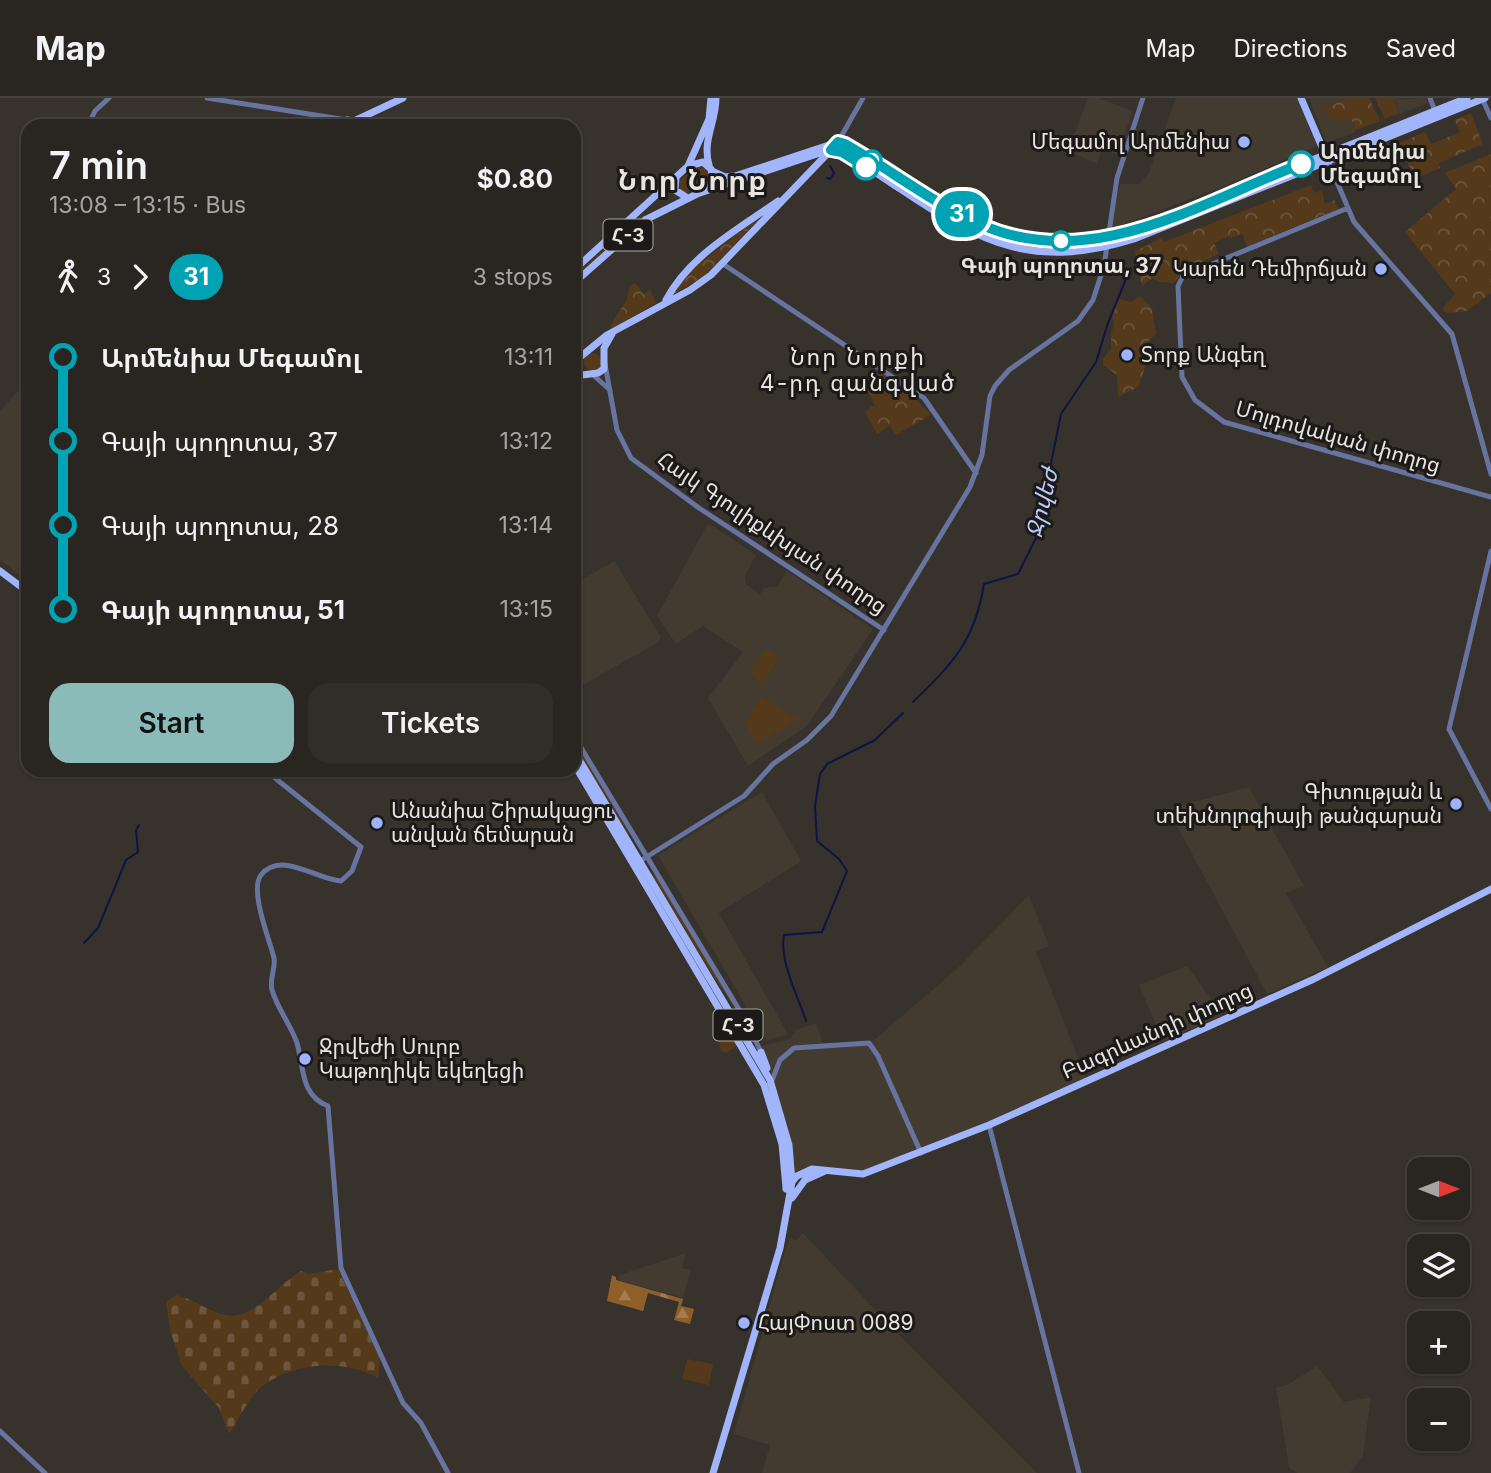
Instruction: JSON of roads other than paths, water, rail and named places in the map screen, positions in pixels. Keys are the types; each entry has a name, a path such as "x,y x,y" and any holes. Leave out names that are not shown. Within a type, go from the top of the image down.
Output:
{"main road":[{"path":"359,119 403,98"},
{"path":"713,98 709,119 688,166 676,178 675,190 681,196 689,197 831,150 842,152 965,230 996,243 1040,252 1106,248 1467,98"},
{"path":"700,193 712,183 704,145 714,120 713,98"},
{"path":"1301,98 1326,157"},
{"path":"688,166 700,162 725,177 735,176 838,142 972,220 994,229 1041,241 1106,239 1147,226 1483,98"},
{"path":"581,357 614,332 666,300 690,290 723,264 838,142"},
{"name":"Հ-3","path":"581,264 676,178"},
{"path":"666,300 686,270 719,242 788,194"},
{"name":"Հ-3","path":"581,277 645,220 689,197"},
{"path":"581,375 601,372 606,343 614,332"},
{"path":"584,355 598,351 605,361"},
{"path":"584,355 582,367 591,374"},
{"path":"0,571 21,587"},
{"name":"Հ-3","path":"581,764 775,1104 790,1151 792,1182 780,1248 712,1473"},
{"name":"Հ-3","path":"581,775 725,1003 770,1081 782,1144 787,1202"},
{"name":"Բագրևանդի փողոց","path":"786,1189 812,1168 863,1174 989,1125 1314,979 1491,889"},
{"path":"761,1052 770,1081"},
{"path":"787,1202 805,1180 827,1171"}],"street":[{"path":"91,119 95,111 109,98"},
{"path":"207,98 333,119"},
{"path":"838,142 863,98"},
{"path":"636,863 744,796 773,764 825,724 976,473 985,439 990,397 995,386 1009,370 1078,321 1098,287 1117,178 1143,98"},
{"path":"1430,98 1435,111"},
{"path":"1483,98 1491,118"},
{"path":"1326,157 1354,222 1452,334 1491,474"},
{"name":"Մոլդովական փողոց","path":"1348,208 1183,276 1179,280 1179,364 1183,379 1195,400 1224,422 1491,498"},
{"path":"723,264 924,398 976,473"},
{"name":"Հայկ Գյուլիքևխյան փողոց","path":"605,361 617,430 631,458 699,508 884,630"},
{"path":"591,374 610,390"},
{"path":"1491,551 1449,729 1491,809"},
{"path":"581,748 761,1052"},
{"path":"273,777 361,847 352,872 341,881 287,865 271,868 258,882 266,938 274,960 272,989 297,1043 304,1082 317,1102 328,1106 331,1116 330,1152 341,1268 403,1403 421,1423 448,1473"},
{"path":"725,1003 751,1034"},
{"path":"770,1081 780,1060 794,1048 869,1042 878,1056 921,1153"},
{"path":"989,1125 1079,1473"},
{"path":"0,1431 45,1473"}],"waterway":[{"path":"827,178 830,179 834,173 830,166"},
{"name":"Ջրվեժ","path":"913,702 960,650 975,621 984,584 1018,574 1042,526 1047,483 1061,414 1096,362 1108,323 1130,269"},
{"name":"Ջրվեժ","path":"806,1021 784,956 784,935 822,932 847,871 839,859 817,841 815,806 820,774 827,764 875,740 903,713"},
{"path":"84,943 98,928 126,860 138,852 136,830 139,825"}],"place":[{"name":"Մեգամոլ Արմենիա","path":"1244,142"},
{"name":"Արմենիա Մեգամոլ","path":"1301,164"},
{"name":"Գայի պողոտա, 37","path":"1061,241"},
{"name":"Կարեն Դեմիրճյան","path":"1381,269"},
{"name":"Տորք Անգեղ","path":"1127,355"},
{"name":"Գիտության և տեխնոլոգիայի թանգարան","path":"1456,804"},
{"name":"Անանիա Շիրակացու անվան ճեմարան","path":"377,823"},
{"name":"Ջրվեժի Սուրբ Կաթողիկե եկեղեցի","path":"305,1059"},
{"name":"ՀայՓոստ 0089","path":"744,1323"}],"district":[{"name":"Նոր Նորք","path":"693,180"},
{"name":"Նոր Նորքի 4-րդ զանգված","path":"858,370"}]}
